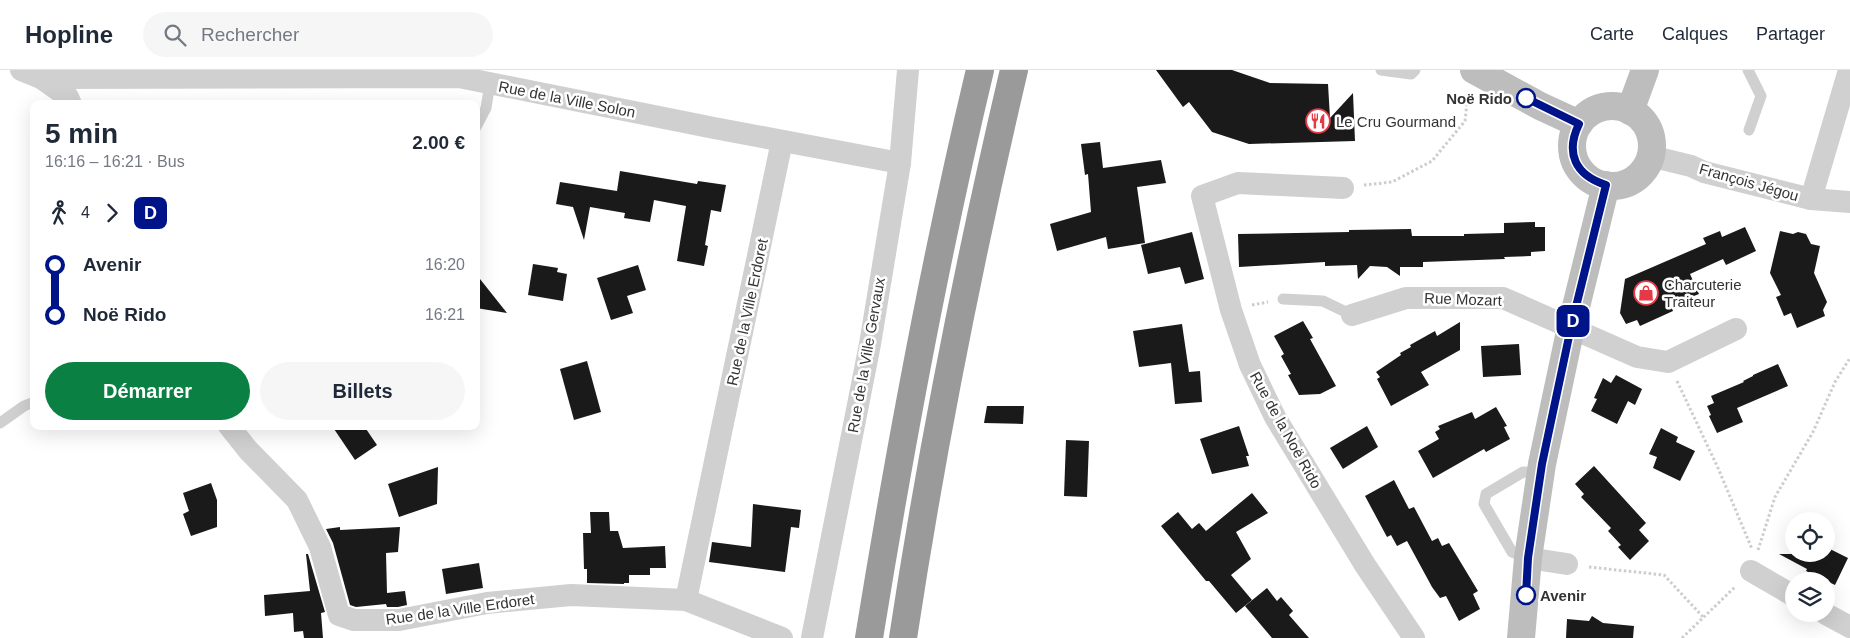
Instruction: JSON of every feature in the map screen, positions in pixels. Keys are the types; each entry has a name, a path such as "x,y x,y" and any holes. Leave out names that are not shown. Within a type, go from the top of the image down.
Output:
{"highway":[{"path":"869,638 928,305 980,70"},
{"path":"903,638 917,545 954,353 988,181 1014,70"}],"street":[{"name":"Rue de la Ville Gervaux","path":"812,638 870,344 900,163 908,70"},
{"path":"1630,110 1645,70"},
{"path":"1811,200 1849,70"},
{"name":"Rue de la Ville Solon","path":"31,74 297,74 459,78 900,163"},
{"path":"31,74 68,97 69,100"},
{"path":"1471,78 1579,124"},
{"path":"1607,106 1619,106 1630,110 1641,118 1652,142 1646,166 1638,176 1628,182 1606,185 1593,181 1583,173 1575,162 1572,149 1573,136 1579,124 1586,115 1596,109 1607,106"},
{"name":"Rue de la Ville Erdoret","path":"686,600 782,141"},
{"name":"François Jégou","path":"1650,156 1811,200 1850,202"},
{"name":"Rue de la Noë Rido","path":"1343,188 1238,183 1202,196 1231,310 1250,365 1275,417 1365,565 1414,638"},
{"path":"1520,638 1528,558 1541,473 1571,327 1606,185"},
{"name":"Rue Mozart","path":"1352,314 1406,298 1503,298 1637,357 1668,362"},
{"path":"1668,362 1736,329"},
{"name":"Rue de la Ville Erdoret","path":"232,430 248,450 297,500 320,547 338,616 354,620 399,620 487,604 571,595 686,600 782,638"},
{"path":"1528,558 1567,564"},
{"path":"1751,571 1785,591"},
{"path":"1835,619 1850,628"}],"lane":[{"path":"1381,70 1411,74 1416,70"},
{"path":"1748,70 1761,96 1749,130"},
{"path":"480,119 486,108 490,84"},
{"path":"1283,299 1323,301 1352,314"},
{"path":"0,423 30,404"},
{"path":"1528,558 1512,552 1484,504 1486,494 1523,472 1541,473"}],"path":[{"path":"1343,188 1392,182 1432,161 1465,121 1471,78"},
{"path":"1231,310 1283,299"},
{"path":"1668,362 1718,468 1755,557 1775,497 1813,432 1835,382 1850,358"},
{"path":"1567,564 1664,575 1704,618"},
{"path":"1682,638 1751,571"}],"building":[{"path":"1156,70 1232,70 1270,83 1328,84 1330,118 1353,93 1355,141 1249,144 1212,132 1189,102 1183,107"},
{"path":"1100,142 1103,168 1161,160 1166,183 1137,187 1145,243 1108,249 1106,237 1057,251 1050,224 1091,212 1088,174 1085,175 1081,144"},
{"path":"620,171 697,184 698,181 726,185 721,212 711,210 705,245 708,246 704,266 677,261 686,206 654,200 650,222 624,218 625,213 590,207 584,240 573,207 556,204 560,182 617,191"},
{"path":"1535,222 1535,227 1545,227 1545,251 1531,252 1531,256 1504,257 1505,259 1423,262 1423,267 1400,267 1400,276 1387,267 1370,266 1358,279 1357,265 1325,266 1325,262 1239,267 1238,234 1411,229 1412,236 1464,236 1464,234 1504,233 1504,223"},
{"path":"1745,227 1756,251 1726,265 1723,259 1690,274 1699,294 1671,305 1673,311 1640,326 1637,320 1626,324 1620,313 1625,279 1706,244 1703,238 1720,231 1722,237"},
{"path":"1780,231 1806,234 1811,244 1820,246 1814,273 1827,302 1823,310 1825,316 1797,328 1791,313 1784,316 1776,297 1781,295 1770,273"},
{"path":"1192,232 1204,279 1185,284 1180,267 1148,274 1141,245"},
{"path":"533,264 558,268 557,272 567,274 563,301 528,295"},
{"path":"638,265 646,290 627,296 633,313 611,320 597,278"},
{"path":"480,279 507,313 480,309"},
{"path":"1303,321 1313,338 1310,339 1336,386 1320,394 1299,395 1288,375 1291,374 1281,356 1284,354 1274,336"},
{"path":"1460,322 1460,350 1421,372 1429,385 1391,406 1377,379 1380,377 1376,372 1401,355 1400,353 1411,347 1410,345 1435,331 1437,336"},
{"path":"1182,324 1189,372 1200,371 1202,402 1175,404 1171,363 1139,367 1133,331"},
{"path":"1519,344 1521,375 1483,377 1481,346"},
{"path":"587,361 601,412 574,420 560,369"},
{"path":"1778,364 1788,386 1737,408 1743,422 1717,433 1709,416 1711,415 1707,406 1714,403 1711,396 1744,382 1753,375"},
{"path":"1616,375 1642,389 1635,405 1628,401 1617,424 1591,411 1597,399 1594,398 1603,378 1611,383"},
{"path":"987,406 1024,406 1023,424 984,423"},
{"path":"1496,407 1507,426 1504,427 1510,439 1486,452 1484,449 1433,478 1418,451 1439,439 1435,432 1440,429 1438,426 1472,412 1475,419"},
{"path":"1239,426 1249,456 1246,456 1249,466 1212,474 1200,439"},
{"path":"1367,426 1378,447 1343,469 1330,448"},
{"path":"1661,428 1678,437 1676,442 1695,451 1680,481 1653,468 1657,457 1649,454"},
{"path":"335,430 367,430 377,445 355,460"},
{"path":"1066,440 1089,441 1087,497 1064,496"},
{"path":"1594,466 1646,523 1639,530 1649,541 1630,560 1618,547 1621,545 1608,531 1611,528 1581,497 1584,494 1575,484"},
{"path":"438,467 437,504 399,517 388,484"},
{"path":"1394,480 1409,509 1414,507 1432,541 1438,538 1442,546 1449,543 1478,591 1473,594 1480,609 1459,621 1446,596 1440,598 1432,587 1407,541 1397,546 1391,535 1387,537 1365,496"},
{"path":"211,483 217,500 217,527 191,536 183,514 189,511 183,493"},
{"path":"1252,493 1268,513 1236,532 1251,559 1231,575 1252,600 1236,613 1209,581 1206,581 1161,526 1178,512 1192,529 1199,523 1206,531"},
{"path":"753,504 801,510 799,528 791,527 785,572 709,562 712,542 751,547"},
{"path":"590,512 609,512 610,531 618,531 623,548 665,546 666,568 650,568 650,575 629,575 629,583 624,584 587,583 587,569 584,569 583,533 591,533"},
{"path":"340,527 340,530 400,527 398,552 386,553 387,593 405,591 407,605 387,607 386,604 356,607 350,605 333,543 326,529"},
{"path":"1835,552 1848,558 1835,585 1835,572 1808,572 1806,571 1807,569 1794,562 1835,562"},
{"path":"306,554 308,554 325,612 321,613 323,638 304,638 303,631 294,632 293,613 265,616 264,595 310,591"},
{"path":"479,563 483,588 446,594 442,569"},
{"path":"1267,588 1277,601 1281,597 1293,611 1289,615 1309,638 1272,638 1245,606"},
{"path":"1592,616 1603,623 1634,626 1633,638 1566,638 1567,619 1589,621"}],"bus line":[{"name":"D","path":"1526,98 1579,124 1573,136 1572,149 1575,162 1583,173 1593,181 1606,185 1571,327 1542,464 1528,558 1526,595"}],"place":[{"name":"Noë Rido","path":"1526,98"},
{"name":"Le Cru Gourmand","path":"1318,121"},
{"name":"Charcuterie Traiteur","path":"1646,293"},
{"name":"Avenir","path":"1526,595"}]}
